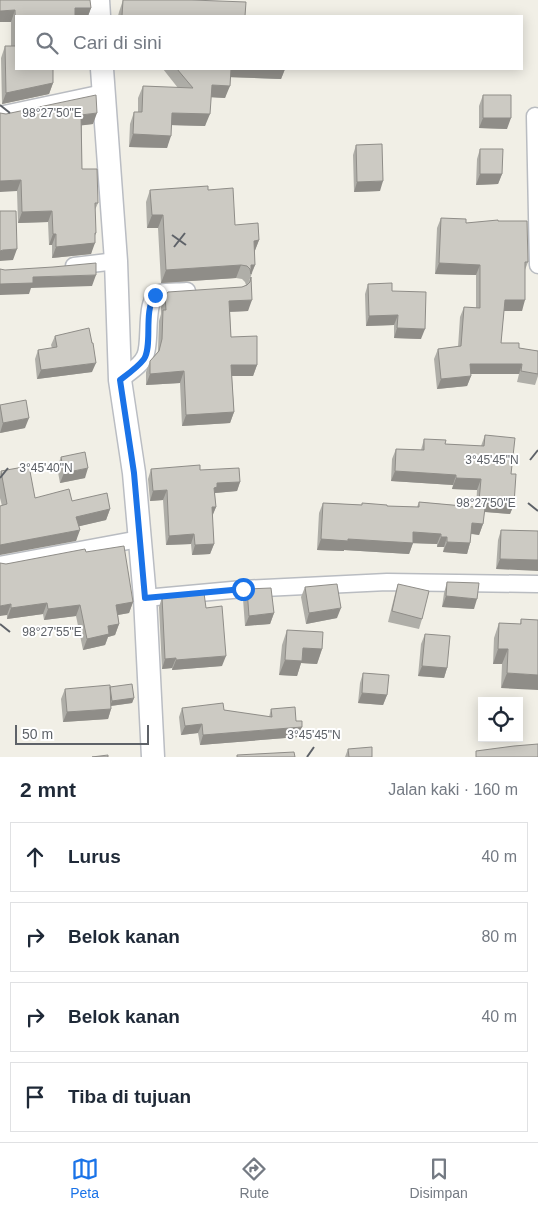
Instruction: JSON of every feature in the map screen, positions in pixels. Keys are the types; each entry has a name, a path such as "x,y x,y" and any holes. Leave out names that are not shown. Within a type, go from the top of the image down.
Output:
{"street":[{"path":"98,0 99,15"},
{"path":"102,70 116,261 120,380 134,473 145,598 153,757"},
{"path":"0,115 103,93"},
{"path":"535,116 538,265"},
{"path":"57,267 116,261"},
{"path":"120,380 143,360 147,353 150,312 155,295 202,290"},
{"path":"0,565 139,539"},
{"path":"145,598 243,589 387,582 538,584"}],"building":[{"path":"0,0 90,0 91,8 75,8 75,15 15,15 15,10 0,11"},
{"path":"123,0 246,2 245,15 122,15"},
{"path":"5,46 15,46 15,70 53,70 53,83 6,93"},
{"path":"178,70 231,70 230,86 212,85 210,114 172,113 171,136 133,134 134,112 142,112 143,86 193,88"},
{"path":"96,95 97,113 81,115 82,169 97,169 98,203 95,203 95,243 56,247 56,234 53,234 52,211 22,212 21,180 0,181 0,113 6,114"},
{"path":"483,95 511,95 511,118 483,118"},
{"path":"382,144 383,181 357,182 356,145"},
{"path":"480,149 503,149 502,174 480,174"},
{"path":"208,186 208,190 233,188 235,225 258,223 259,240 254,241 255,265 251,265 251,274 247,266 241,265 166,270 163,215 152,215 150,190"},
{"path":"0,211 16,211 17,249 0,251"},
{"path":"441,218 466,219 466,223 498,220 527,221 528,262 525,262 525,300 505,300 501,343 519,343 519,348 538,351 538,374 521,371 522,364 470,364 471,376 441,379 438,349 461,346 464,307 480,308 480,265 439,263"},
{"path":"96,263 96,275 33,277 33,283 0,284 0,269"},
{"path":"251,277 252,300 229,301 231,337 257,336 257,365 231,365 234,412 186,415 184,371 150,374 150,361 159,351 162,339 163,310 166,310 165,296 168,292 242,287 250,282"},
{"path":"392,283 392,291 426,292 425,329 397,328 398,315 369,316 368,284"},
{"path":"89,328 96,363 41,370 38,350 57,347 55,336"},
{"path":"26,400 29,418 3,423 0,405"},
{"path":"485,435 515,438 511,474 516,474 514,504 479,501 481,479 456,478 456,475 395,471 396,449 424,450 424,439 446,440 445,444 484,446"},
{"path":"85,452 88,468 64,473 61,457"},
{"path":"200,465 200,470 239,468 240,482 217,483 217,487 214,488 216,507 212,507 214,544 195,545 194,534 169,536 167,490 153,491 151,469"},
{"path":"29,466 35,498 69,489 72,501 107,493 110,509 76,517 80,530 0,545 0,506 7,504 1,471"},
{"path":"419,502 485,508 483,524 472,523 470,543 447,542 447,537 441,537 441,534 413,532 413,543 321,539 323,503 362,505 362,503 419,507"},
{"path":"501,530 538,531 538,560 500,559"},
{"path":"124,546 133,602 116,605 119,624 108,626 109,634 87,639 80,605 48,609 47,603 11,608 11,604 0,606 0,563 6,564 85,549 86,552"},
{"path":"447,582 479,583 477,599 446,596"},
{"path":"337,584 341,608 309,613 305,587"},
{"path":"398,584 429,591 422,619 392,611"},
{"path":"271,588 274,613 249,616 247,589"},
{"path":"204,593 206,608 222,606 226,656 176,660 176,658 165,659 162,597"},
{"path":"521,619 538,620 538,675 507,673 508,649 498,649 499,623 521,624"},
{"path":"287,630 323,632 322,649 303,648 302,661 285,660"},
{"path":"425,634 450,636 447,668 422,666"},
{"path":"363,673 389,675 387,695 362,693"},
{"path":"132,684 134,698 112,701 110,687"},
{"path":"110,685 111,709 67,712 65,689"},
{"path":"223,703 224,710 272,717 271,709 295,707 296,721 302,721 302,727 203,735 202,724 185,726 182,708"},
{"path":"538,744 538,757 476,757 476,751"},
{"path":"372,747 372,757 349,757 348,749"},
{"path":"294,752 295,757 237,757 237,755"},
{"path":"108,755 108,757 92,757"}],"route":[{"path":"155,295 152,300 148,323 147,353 137,366 120,380 134,473 145,598 243,589"}]}
